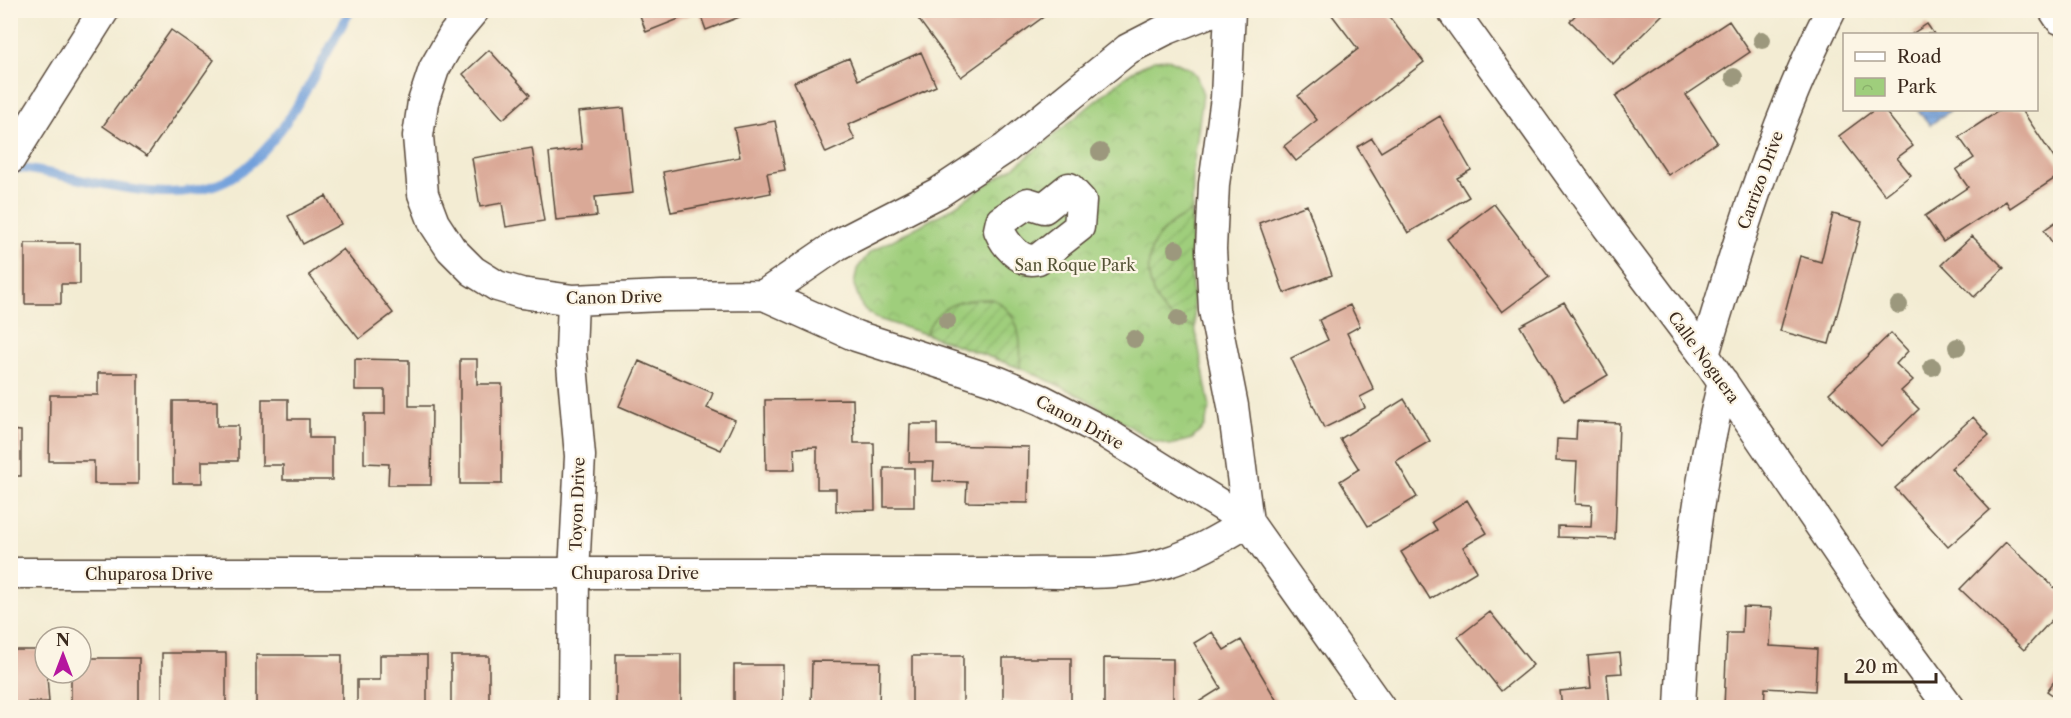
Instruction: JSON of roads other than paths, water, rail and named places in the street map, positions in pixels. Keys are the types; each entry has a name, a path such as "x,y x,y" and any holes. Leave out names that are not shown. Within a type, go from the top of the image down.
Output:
{"street":[{"path":"17,150 104,10"},
{"name":"Canon Drive","path":"474,10 454,34 434,69 423,102 418,136 423,194 434,223 445,241 473,271 497,286 521,293 573,300 764,295 856,336 999,382 1042,400 1104,432 1248,522 1380,708"},
{"path":"764,295 837,246 938,193 1006,148 1128,50 1165,30 1215,10"},
{"name":"Canon Drive","path":"1230,10 1226,98 1214,184 1211,249 1214,310 1233,406 1248,522"},
{"name":"Calle Noguera","path":"1452,10 1607,226 1724,382 1873,603 1950,708"},
{"name":"Carrizo Drive","path":"1704,355 1743,225 1793,91 1831,10"},
{"path":"2054,10 2061,19"},
{"name":"Toyon Drive","path":"573,300 571,353 580,456 574,573 573,708"},
{"path":"1680,708 1684,605 1694,523 1724,382"},
{"name":"Chuparosa Drive","path":"10,573 1116,572 1164,564 1205,547 1248,522"}],"water":[{"path":"1919,111 1950,111 1930,125"}],"waterway":[{"path":"12,167 155,192 196,190 225,181 252,162 286,123 351,10"}],"park label":[{"name":"San Roque Park","path":"1075,265"}]}
